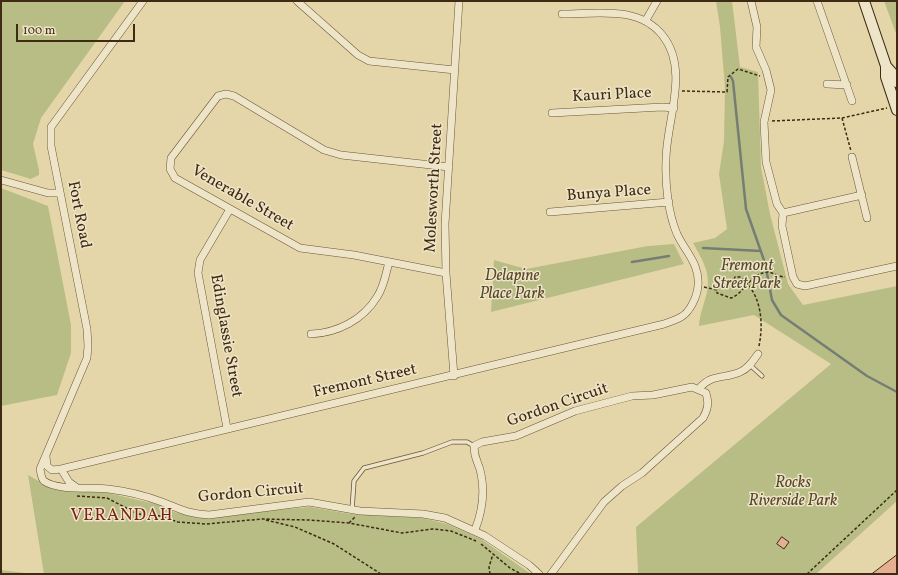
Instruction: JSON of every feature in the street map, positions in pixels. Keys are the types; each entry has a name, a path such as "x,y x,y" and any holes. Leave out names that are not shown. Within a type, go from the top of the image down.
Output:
{"main road":[{"path":"864,1 886,66 886,77 894,109"},
{"path":"886,66 894,75 897,82"}],"street":[{"name":"Fort Road","path":"46,456 85,364 88,346 87,329 51,146 51,127 143,1"},
{"path":"297,1 358,55 369,61 455,70"},
{"name":"Molesworth Street","path":"454,376 446,273 445,224 459,1"},
{"path":"646,20 657,1"},
{"path":"751,1 756,27 756,47 766,70 771,90 764,122 766,162 777,204 783,213 782,226 795,281 805,286 897,266"},
{"path":"817,1 852,101"},
{"path":"562,14 622,13 646,20 664,36 670,49 674,64 676,91 666,160 669,202 678,235 694,261 698,273 698,286"},
{"path":"827,84 847,84"},
{"name":"Venerable Street","path":"446,273 354,254 300,248 175,178 170,169 171,158 218,96 226,94 234,96 324,150 341,154 449,167"},
{"name":"Kauri Place","path":"552,114 662,107 674,108"},
{"path":"852,157 867,218"},
{"path":"1,180 48,193 60,193"},
{"path":"783,213 862,195"},
{"name":"Bunya Place","path":"550,212 669,202"},
{"name":"Edinglassie Street","path":"227,428 198,274 200,260 230,209"},
{"path":"311,334 326,333 351,323 364,313 378,297 389,262"},
{"name":"Fremont Street","path":"61,469 227,428 454,376 664,324 682,317 693,304 698,286"},
{"path":"551,574 604,502 622,486 642,474 703,418 708,409 708,401 706,393 699,389 704,382 740,372 750,365 758,354"},
{"name":"Gordon Circuit","path":"474,446 482,442 516,436 575,411 632,396 653,395 692,388 699,389"},
{"path":"474,446 475,459 481,473 483,501 475,530"},
{"path":"46,456 47,466 52,470 61,469 69,482 77,487"},
{"name":"Gordon Circuit","path":"46,456 40,470 41,475 44,480 54,485 110,489 154,499 188,513 209,515 309,502 352,510 423,514 444,518 475,530 529,565 539,574"}],"lane":[{"path":"750,365 762,376"},
{"path":"352,510 354,481 364,468 423,453 452,442 467,442 474,446"}],"path":[{"path":"676,91 727,92 728,77 738,69 761,76"},
{"path":"764,122 842,118 894,109"},
{"path":"842,118 852,157"},
{"path":"698,286 717,290 717,293 731,298 740,292 757,275 763,273 768,272 779,277 795,281"},
{"path":"717,290 715,288 720,285 732,288 735,277 740,277 748,283 756,297 760,312 762,333 758,354"},
{"path":"807,574 897,490"},
{"path":"73,496 107,498 138,514 160,516 178,522 206,524 262,519 349,523 402,533 432,529 451,531 480,543 510,568 521,574"},
{"path":"262,519 295,527 334,544 381,574"},
{"path":"490,574 489,567 493,553"}],"green space":[{"path":"1,1 125,1 41,118 33,144 39,175 31,179 1,170"},
{"name":"Rocks Riverside Park","path":"716,1 732,1 740,67 758,72 761,167 770,214 788,284 803,305 897,286 897,501 816,574 638,574 636,527 831,364 754,315 699,326 707,292 708,279 705,266 693,243 715,238 727,229 719,174 724,141 725,88 720,27"},
{"path":"884,1 897,1 897,36"},
{"path":"1,188 48,206 71,325 71,353 57,395 1,406"},
{"name":"Delapine Place Park","path":"674,244 684,264 491,312 494,260 526,269 648,246"},
{"path":"28,475 53,489 108,493 164,506 174,512 197,517 310,507 351,514 422,518 447,524 481,539 531,574 44,574"},
{"path":"1,570 33,574 1,574"}],"building":[{"path":"782,537 789,542 784,549 777,544"},
{"path":"897,555 897,574 872,574"}],"waterway":[{"path":"731,77 733,81 746,209 765,263 772,300 781,315 867,376 897,392"},
{"path":"703,248 761,251"},
{"path":"632,262 669,256"}],"district":[{"name":"VERANDAH","path":"122,517"}],"park label":[{"name":"Fremont Street Park","path":"747,276"}]}
